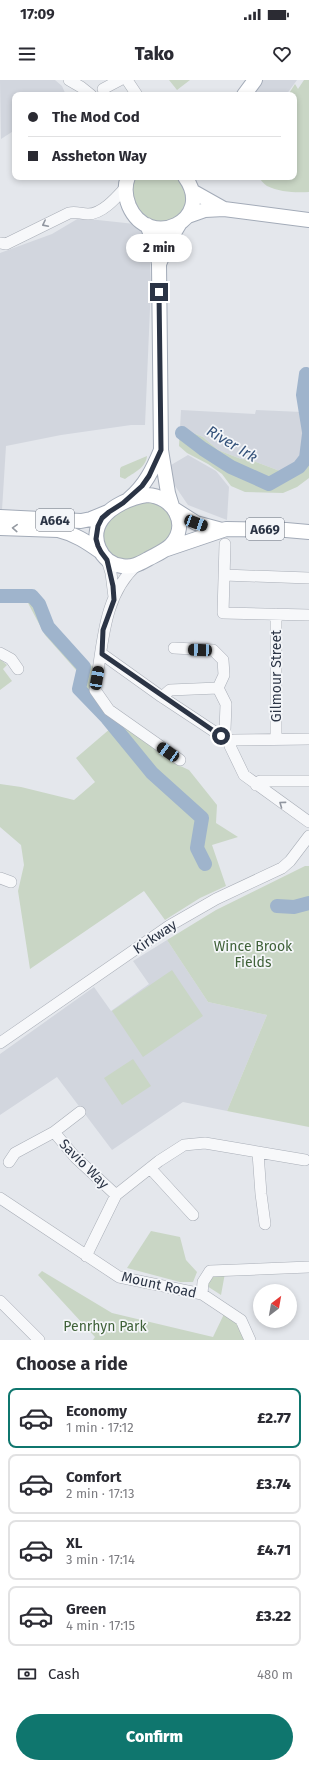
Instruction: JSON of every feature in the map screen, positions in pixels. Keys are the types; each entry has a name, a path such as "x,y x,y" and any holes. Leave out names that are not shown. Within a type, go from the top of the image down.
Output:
{"main road":[{"path":"246,92 255,80"},
{"path":"186,180 192,191 224,209"},
{"name":"A664","path":"0,528 58,530 67,532 84,540 118,566 124,567 137,565 167,549 175,539 179,528 178,521 168,493 161,450 159,264 157,250 147,225 140,220 130,208 126,198 127,183"},
{"name":"A664","path":"159,264 168,243 193,204 192,191"},
{"path":"147,225 161,229 173,227 205,210 224,209 309,220"},
{"name":"A664","path":"104,556 96,539 97,531 102,518 123,503 142,486 149,476 161,450"},
{"name":"A664","path":"123,503 147,495 160,497 173,507"},
{"path":"173,507 196,523 222,530"},
{"name":"A664","path":"0,517 81,521 109,512"},
{"name":"A669","path":"222,530 255,529 309,532"},
{"path":"167,549 222,530"}],"street":[{"path":"69,80 87,92"},
{"path":"103,89 120,80"},
{"path":"127,80 135,92"},
{"path":"1,244 6,244 69,213 74,212 89,214 97,212 108,204 127,183"},
{"path":"108,204 130,208"},
{"path":"225,544 223,613 309,614"},
{"path":"104,556 113,586 114,600"},
{"path":"137,565 122,580 103,630 102,654 95,690 109,710 180,760"},
{"path":"224,575 309,578"},
{"name":"Gilmour Street","path":"276,614 276,739"},
{"path":"174,648 213,650 223,660 224,675 218,688"},
{"path":"0,653 11,659 18,669"},
{"path":"102,654 218,735 223,735 225,730 226,704 218,688"},
{"path":"162,697 170,690 218,688"},
{"path":"309,739 234,740 231,742 230,746 244,775 309,822"},
{"path":"256,784 260,781 309,781"},
{"name":"Kirkway","path":"0,1042 182,918 216,899 282,868 290,861 309,836"},
{"path":"0,878 11,882"},
{"name":"Savio Way","path":"10,1155 54,1132 80,1112"},
{"name":"Savio Way","path":"54,1132 74,1157 116,1195"},
{"path":"86,1256 116,1195 150,1168 184,1145 205,1143 305,1160"},
{"path":"258,1153 260,1194 266,1224"},
{"path":"150,1168 193,1215"},
{"name":"Mount Road","path":"0,1198 119,1277 202,1294 241,1320 250,1340"},
{"path":"202,1294 203,1282 210,1271 309,1267"},
{"path":"0,1301 39,1340"}],"shaded area":[{"path":"0,80 55,80 62,86 65,92 12,92 12,132 1,139"},
{"path":"263,80 297,80 288,92 254,92"},
{"path":"79,218 135,224 149,242 151,285 145,425 131,425 61,435 6,446 2,510 0,510 0,253 52,234"},
{"path":"181,410 255,414 256,410 302,412 303,452 294,467 280,471 251,460 241,459 218,450 203,437 180,428"},
{"path":"188,455 216,471 229,487 227,520 188,505 171,480 171,465"},
{"path":"167,940 208,1002 267,1015 227,1111 183,1102 112,1150 57,1077 0,1115 0,1054 94,987 111,1011 149,984 133,961"}],"green space":[{"path":"169,80 190,80 177,90"},
{"path":"304,80 309,80 309,192 282,191 267,186 261,180 297,180 297,92 290,92 295,84 298,89"},
{"path":"134,180 180,180 187,193 186,208 176,219 156,223 144,215 135,204 132,185"},
{"path":"309,409 309,478 297,487 283,493 245,492 231,486 222,474 208,464 187,453 179,446 180,428 203,437 218,450 280,471 294,467 303,452 302,411"},
{"path":"147,456 144,464 139,470 125,479 120,477 121,467"},
{"path":"147,500 168,509 173,528 168,541 135,560 119,560 105,550 102,532 112,516 126,508"},
{"path":"0,593 19,594 39,599 44,605 54,629 94,668 94,692 88,702 78,687 80,677 76,670 45,635 28,603 0,601"},
{"path":"0,659 7,665 3,669 12,681 0,690"},
{"path":"118,722 174,763 189,770 217,805 216,823 238,837 212,845 226,886 200,898 165,920 144,891 30,969 18,891 24,865 21,845 0,827 0,784 21,787 74,800 95,782 76,758"},
{"name":"Wince Brook Fields","path":"305,866 309,866 309,1127 227,1111 267,1015 208,1002 167,940 216,910"},
{"path":"172,970 203,1016 143,1057 112,1011"},
{"path":"133,1059 151,1086 122,1105 104,1078"},
{"path":"151,1231 180,1237 186,1260 197,1272 193,1282 180,1282 127,1268"},
{"name":"Penrhyn Park","path":"42,1271 112,1313 213,1337 225,1312 239,1321 246,1340 93,1340 95,1337 38,1275"},
{"path":"225,1273 221,1295 207,1286 212,1274"}],"waterway":[{"name":"River Irk","path":"306,374 303,395 309,432"},
{"name":"River Irk","path":"182,433 231,467 269,484 299,467 306,458 309,434"},
{"path":"0,596 32,596 39,604 48,627 84,667 79,689 107,718 152,773 202,818 197,848 205,864"},
{"path":"277,906 294,907 309,903"}],"route":[{"path":"159,292 161,450 149,476 142,486 123,503 102,518 98,526 96,539 103,556 107,560 111,573 114,600 103,630 102,654 114,664 221,736"}]}
